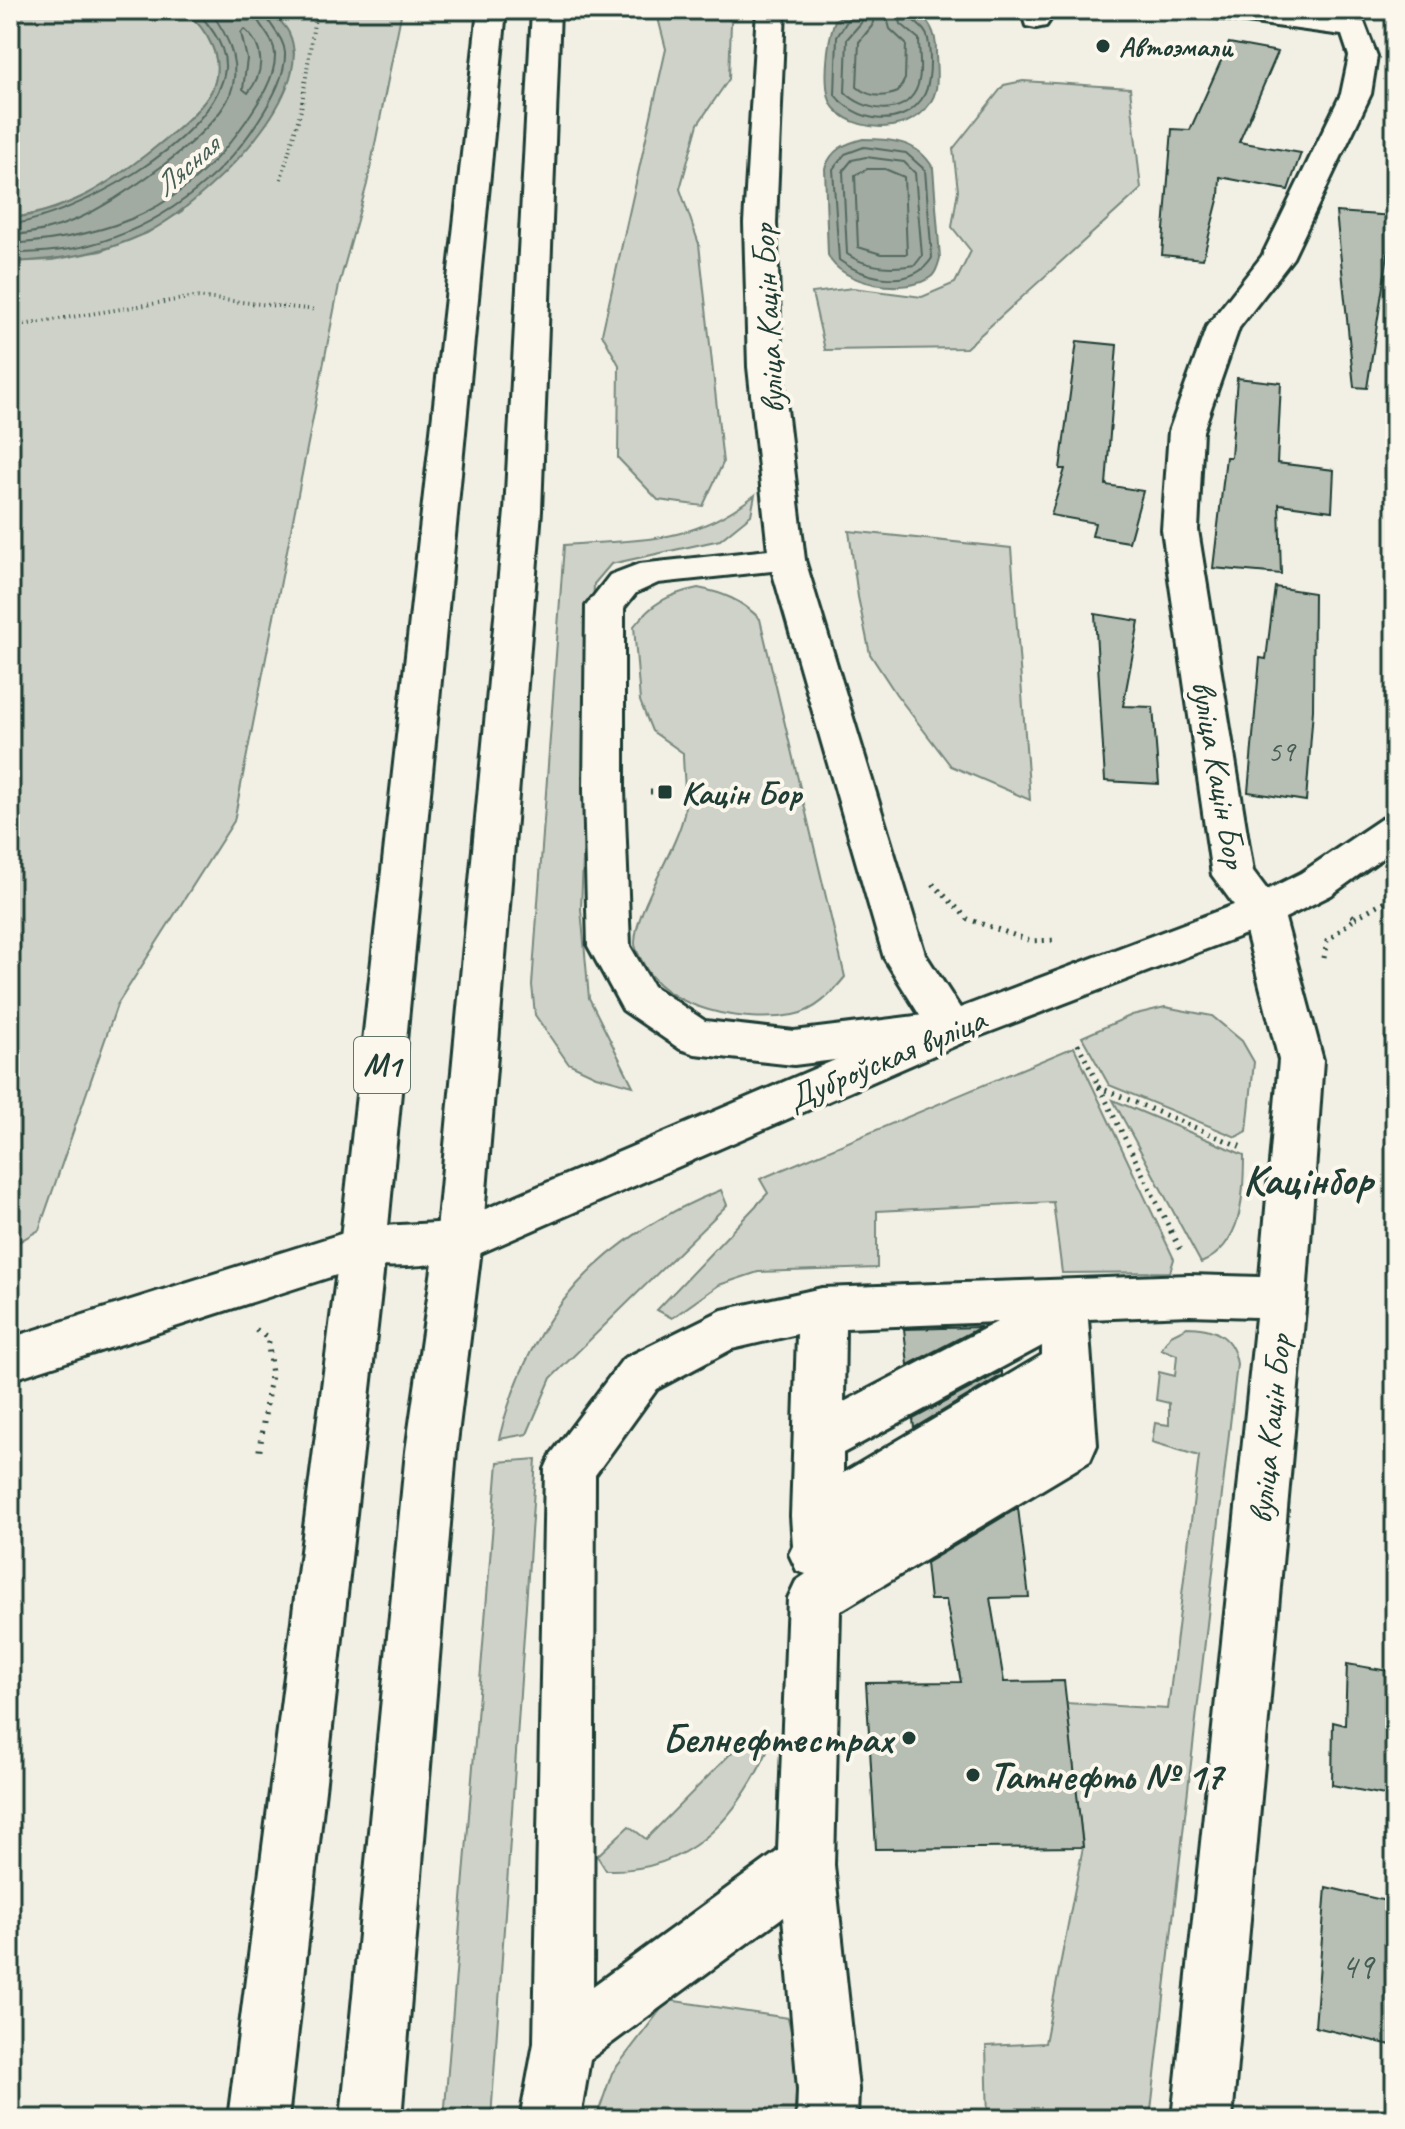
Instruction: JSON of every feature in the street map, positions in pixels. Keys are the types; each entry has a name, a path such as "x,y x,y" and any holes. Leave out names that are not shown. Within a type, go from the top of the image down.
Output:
{"main road":[{"name":"М1","path":"258,2119 363,1247 492,10"},
{"path":"371,2119 431,1451 459,1241 523,511 546,10"},
{"name":"вуліца Кацін Бор","path":"771,10 760,238 765,367 787,560 905,958 951,1029"},
{"name":"вуліца Кацін Бор","path":"1202,2119 1282,1298 1301,1060 1262,911 1233,875 1180,530 1186,431 1223,326 1277,258 1356,94 1363,56 1362,19 1217,10"},
{"path":"787,560 652,572 623,584 605,606 604,790 609,946 638,998 695,1037 794,1048 951,1029"},
{"name":"Дуброўская вуліца","path":"10,1359 363,1247 459,1241 951,1029 1262,911 1316,884 1395,829"},
{"path":"816,1518 1066,1343 1203,1295 1282,1298"},
{"path":"550,2119 563,2043 570,1469 640,1374 722,1331 822,1308 1066,1343"},
{"path":"822,1308 806,1865 828,2089 827,2119"},
{"path":"816,1518 1072,1445 1066,1343"},
{"path":"816,1518 1066,1343"},
{"path":"563,2043 806,1865"}],"path":[{"path":"281,179 301,110 316,10"},
{"path":"10,327 195,297 316,310"},
{"path":"924,875 968,919 1031,941 1062,940"},
{"path":"1316,884 1355,918"},
{"path":"1323,967 1327,941 1355,918 1395,895"},
{"path":"1078,1044 1203,1295"},
{"path":"1098,1087 1292,1168"},
{"path":"251,1326 268,1338 271,1372 259,1453"}],"shaded area":[{"path":"10,10 184,10 207,35 212,46 217,67 212,90 191,117 174,132 99,187 58,207 10,218"},
{"path":"268,10 402,10 367,184 339,285 234,821 117,1005 39,1230 10,1247 10,262 52,260 101,251 147,233 182,211 280,101 294,53 288,32"},
{"path":"656,10 723,10 731,22 729,79 698,124 680,189 699,244 723,463 703,506 658,500 618,458 619,365 602,334 666,49"},
{"path":"1023,81 1130,88 1141,189 966,348 825,350 812,293 853,288 922,297 955,283 971,251 952,227 958,190 953,149 1004,85"},
{"path":"755,495 751,515 720,540 611,564 594,584 581,909 589,998 633,1086 596,1076 568,1063 535,1015 532,985 564,545 641,540 687,531 732,511"},
{"path":"849,531 1011,548 1030,800 951,766 896,694 870,654"},
{"path":"698,588 732,598 760,619 845,977 816,1006 793,1015 730,1015 687,1002 653,978 635,946 641,915 680,829 685,799 683,753 652,731 640,701 634,626 662,601"},
{"path":"1165,1007 1212,1016 1242,1041 1254,1062 1247,1131 1236,1137 1109,1085 1082,1037 1132,1015"},
{"path":"1074,1047 1174,1259 1170,1272 1062,1273 1053,1202 877,1211 877,1268 758,1272 719,1285 672,1318 657,1310 768,1193 760,1179"},
{"path":"1113,1100 1244,1155 1238,1217 1233,1231 1215,1255 1201,1263"},
{"path":"721,1190 727,1205 551,1378 527,1434 499,1439 530,1353 551,1317 577,1284 640,1231"},
{"path":"1187,1327 1206,1329 1221,1335 1231,1346 1237,1364 1150,2119 988,2119 986,2046 1045,2043 1083,1847 1066,1703 1168,1709 1199,1456 1152,1442 1155,1423 1169,1425 1169,1403 1156,1400 1159,1372 1175,1376 1177,1355 1161,1349 1171,1335"},
{"path":"536,1459 491,2119 444,2119 498,1462"},
{"path":"750,1734 767,1752 740,1800 705,1838 661,1863 635,1869 606,1870 597,1856 629,1826 646,1839"},
{"path":"668,2000 788,2018 799,2063 794,2119 596,2119 612,2073"}],"water":[{"name":"Лясная","path":"184,10 268,10 285,26 294,59 286,88 270,118 222,176 168,220 146,233 80,255 10,262 10,218 58,207 86,195 155,148 204,102 216,78 215,56 207,35"},
{"path":"854,10 909,12 929,24 934,36 936,89 930,103 907,122 876,127 861,124 847,118 830,102 827,66 832,28 835,20"},
{"path":"863,139 903,143 920,152 933,168 940,258 934,274 921,282 892,286 860,280 846,274 828,255 825,168 840,148"}],"building":[{"path":"1229,43 1278,52 1239,142 1301,153 1288,190 1220,177 1219,196 1203,259 1162,255 1172,129 1190,130"},
{"path":"1336,212 1394,216 1367,388 1354,387"},
{"path":"1077,341 1117,345 1106,485 1143,491 1129,542 1092,536 1095,523 1051,515 1065,469 1060,469"},
{"path":"1237,378 1281,383 1277,463 1334,470 1332,511 1279,504 1281,574 1213,568 1226,457 1231,457"},
{"path":"1275,587 1314,593 1313,710 1306,801 1248,792 1260,658 1266,659"},
{"path":"1095,614 1139,621 1123,706 1153,707 1159,784 1105,781"},
{"path":"981,1327 908,1365 904,1329"},
{"path":"1002,1371 1002,1375 914,1428 913,1419"},
{"name":"Татнефть № 17","path":"1018,1508 1029,1597 990,1598 1004,1682 1064,1681 1083,1847 876,1849 866,1683 961,1682 946,1600 930,1600 926,1563"},
{"path":"1347,1664 1395,1672 1395,1797 1332,1785 1333,1722 1345,1725"},
{"path":"1326,1887 1395,1903 1395,2046 1315,2027"}],"place":[{"name":"Автоэмали","path":"1103,46"},
{"name":"Кацін Бор","path":"665,792"},
{"name":"Белнефтестрах","path":"909,1738"},
{"name":"Татнефть № 17","path":"973,1775"}],"district":[{"name":"Кацінбор","path":"1308,1179"}]}
